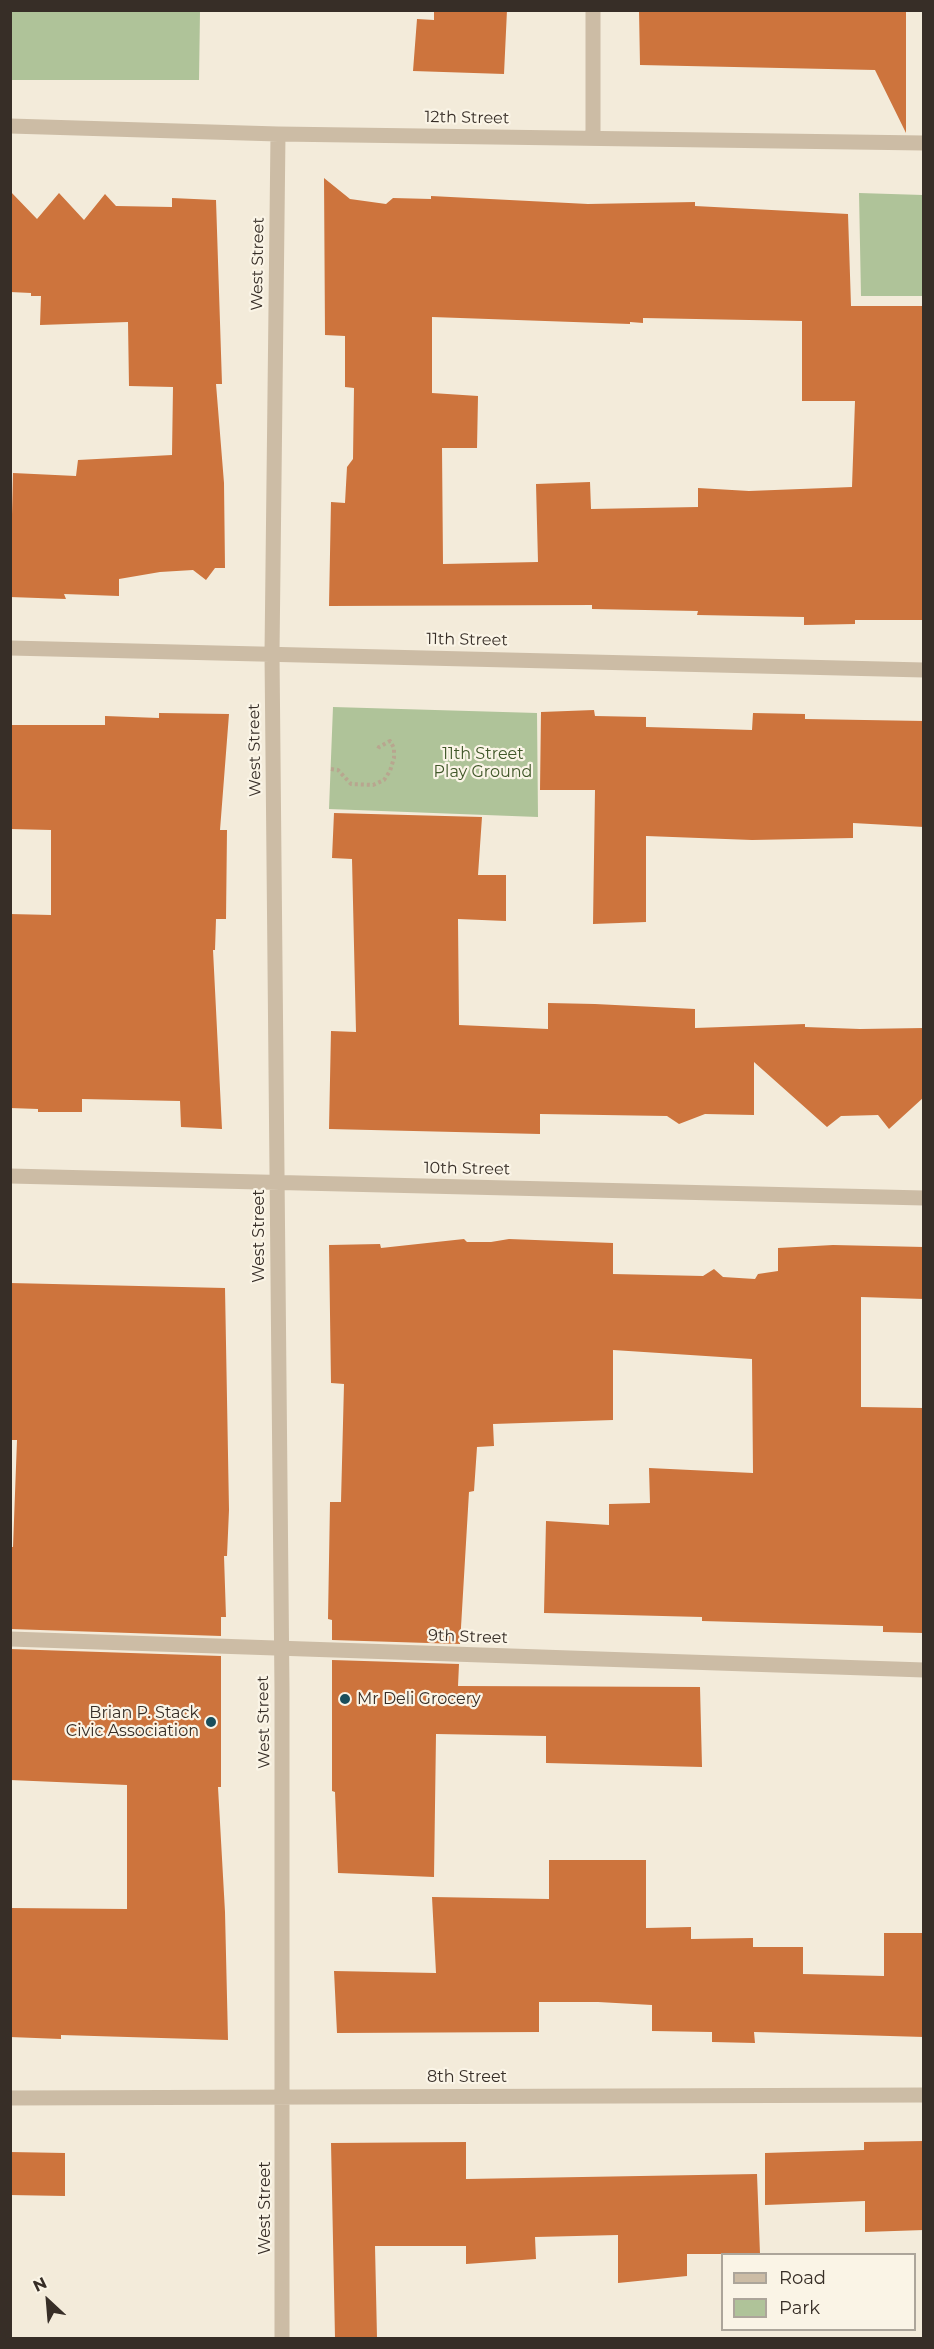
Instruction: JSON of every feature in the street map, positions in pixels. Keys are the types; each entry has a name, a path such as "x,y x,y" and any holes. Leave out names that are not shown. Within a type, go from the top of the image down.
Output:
{"street":[{"path":"593,10 593,137"},
{"name":"12th Street","path":"10,126 278,134 924,143"},
{"name":"West Street","path":"278,134 272,653 284,2095 282,2338"},
{"name":"11th Street","path":"10,648 924,670"},
{"name":"10th Street","path":"10,1176 924,1198"},
{"name":"9th Street","path":"10,1639 280,1646 924,1670"},
{"name":"8th Street","path":"10,2098 284,2095 924,2095"}],"path":[{"path":"331,770 338,770 351,784 373,785 384,780 394,758 394,748 390,741 376,751"}],"green space":[{"path":"10,11 200,11 199,80 11,80"},
{"path":"859,193 923,195 923,296 861,296"},
{"name":"11th Street Play Ground","path":"333,707 537,713 538,817 329,809"}],"building":[{"path":"434,10 507,10 504,74 413,71 417,19 434,20"},
{"path":"639,10 906,10 906,133 875,70 640,65"},
{"path":"324,178 350,199 386,204 393,198 431,199 431,196 588,204 695,202 695,206 848,214 851,306 924,306 924,620 855,620 855,624 804,625 804,617 697,615 698,611 592,609 592,605 329,606 331,502 345,503 347,467 353,459 354,388 345,387 345,336 325,335","holes":["432,317 630,324 630,322 643,323 643,318 802,321 802,401 855,401 852,487 749,491 698,488 698,507 591,509 590,482 536,484 538,562 443,564 442,448 477,448 478,396 432,393"]},
{"path":"10,191 37,219 59,193 84,220 105,194 116,206 172,207 172,198 216,200 222,384 216,384 224,483 225,568 215,568 206,580 193,570 160,572 119,579 119,596 64,594 66,599 10,597 13,473 76,476 78,460 172,455 173,387 129,386 128,322 40,325 41,296 10,292"},
{"path":"594,710 595,716 646,717 646,727 752,730 753,713 805,714 805,719 924,721 924,827 853,823 853,838 752,840 646,836 646,922 593,924 595,790 540,790 541,712"},
{"path":"159,713 229,714 220,830 227,830 226,919 216,919 215,950 213,950 222,1129 181,1127 180,1101 82,1099 82,1112 38,1112 38,1109 10,1108 10,914 51,915 51,830 10,829 10,725 105,725 105,716 159,718"},
{"path":"334,813 482,817 478,875 506,875 506,921 458,919 459,1025 548,1029 548,1003 695,1009 695,1028 805,1024 805,1027 860,1029 924,1028 924,1097 889,1129 878,1115 841,1116 827,1127 754,1062 754,1115 705,1114 679,1124 667,1116 540,1114 540,1134 329,1129 331,1031 356,1032 352,859 332,858"},
{"path":"464,1239 467,1242 509,1239 613,1243 613,1274 703,1276 714,1269 723,1277 755,1279 758,1274 778,1271 778,1248 833,1245 924,1247 924,1299 861,1297 861,1407 924,1408 924,1633 883,1632 883,1626 702,1621 702,1617 544,1613 546,1521 609,1525 609,1504 650,1503 649,1468 753,1473 752,1359 613,1350 613,1420 493,1424 494,1446 477,1447 474,1491 469,1492 460,1644 332,1640 332,1620 328,1619 330,1502 341,1502 344,1384 331,1383 329,1245 380,1244 381,1248"},
{"path":"10,1283 225,1288 229,1510 227,1556 224,1556 226,1617 221,1617 221,1636 10,1629 10,1547 13,1547 17,1440 10,1440"},
{"path":"10,1649 221,1656 221,1787 218,1787 225,1912 228,2040 61,2035 61,2039 10,2037 10,1908 127,1909 127,1785 10,1780"},
{"path":"332,1660 459,1664 458,1686 700,1687 702,1767 546,1763 546,1736 436,1734 434,1877 338,1873 335,1792 332,1791"},
{"path":"549,1860 646,1860 646,1928 691,1927 691,1939 753,1938 753,1947 803,1947 803,1974 884,1976 884,1933 924,1933 924,2037 754,2032 755,2043 712,2042 712,2032 652,2031 652,2005 598,2002 539,2002 539,2032 337,2033 334,1971 436,1973 432,1897 549,1899"},
{"path":"924,2141 924,2230 865,2232 865,2201 765,2205 765,2153 864,2150 864,2142"},
{"path":"466,2142 466,2179 757,2174 760,2253 687,2254 687,2276 618,2283 618,2235 535,2237 536,2259 466,2264 466,2246 375,2246 377,2338 335,2338 331,2143"},
{"path":"10,2152 65,2153 65,2196 10,2195"}],"place":[{"name":"Mr Deli Grocery","path":"345,1699"},
{"name":"Brian P. Stack Civic Association","path":"211,1722"}]}
